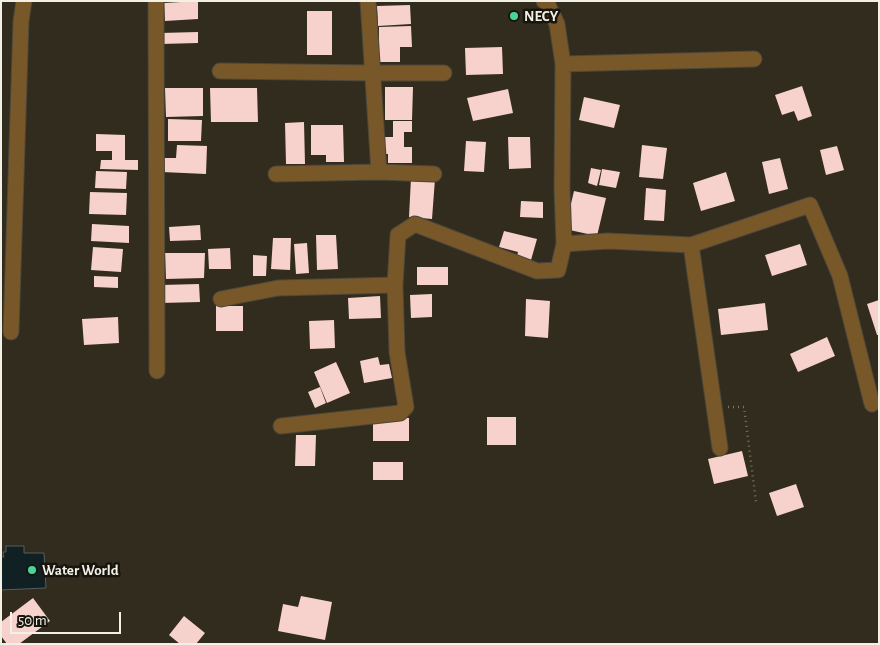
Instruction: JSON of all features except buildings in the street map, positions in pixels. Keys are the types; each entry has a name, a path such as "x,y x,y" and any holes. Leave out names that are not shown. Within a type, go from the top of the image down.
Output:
{"street":[{"path":"11,332 21,21 24,1"},
{"path":"156,1 157,371"},
{"path":"368,1 379,172"},
{"path":"281,426 400,412 406,407 396,352 395,285 398,235 415,224 537,271 558,270 564,244 562,189 563,64 557,24 547,3 544,1"},
{"path":"563,64 754,59"},
{"path":"220,71 374,74 444,73"},
{"path":"276,174 379,172 434,174"},
{"path":"564,244 608,241 691,245 810,205 840,276 872,404"},
{"path":"691,245 720,448"},
{"path":"221,299 278,288 395,285"}],"path":[{"path":"714,407 744,407 756,502"}],"shaded area":[{"path":"6,546 24,546 24,553 44,553 46,588 1,590 1,557 4,557 3,552 6,552"}],"place":[{"name":"NECY","path":"514,16"},
{"name":"Water World","path":"32,570"}]}
